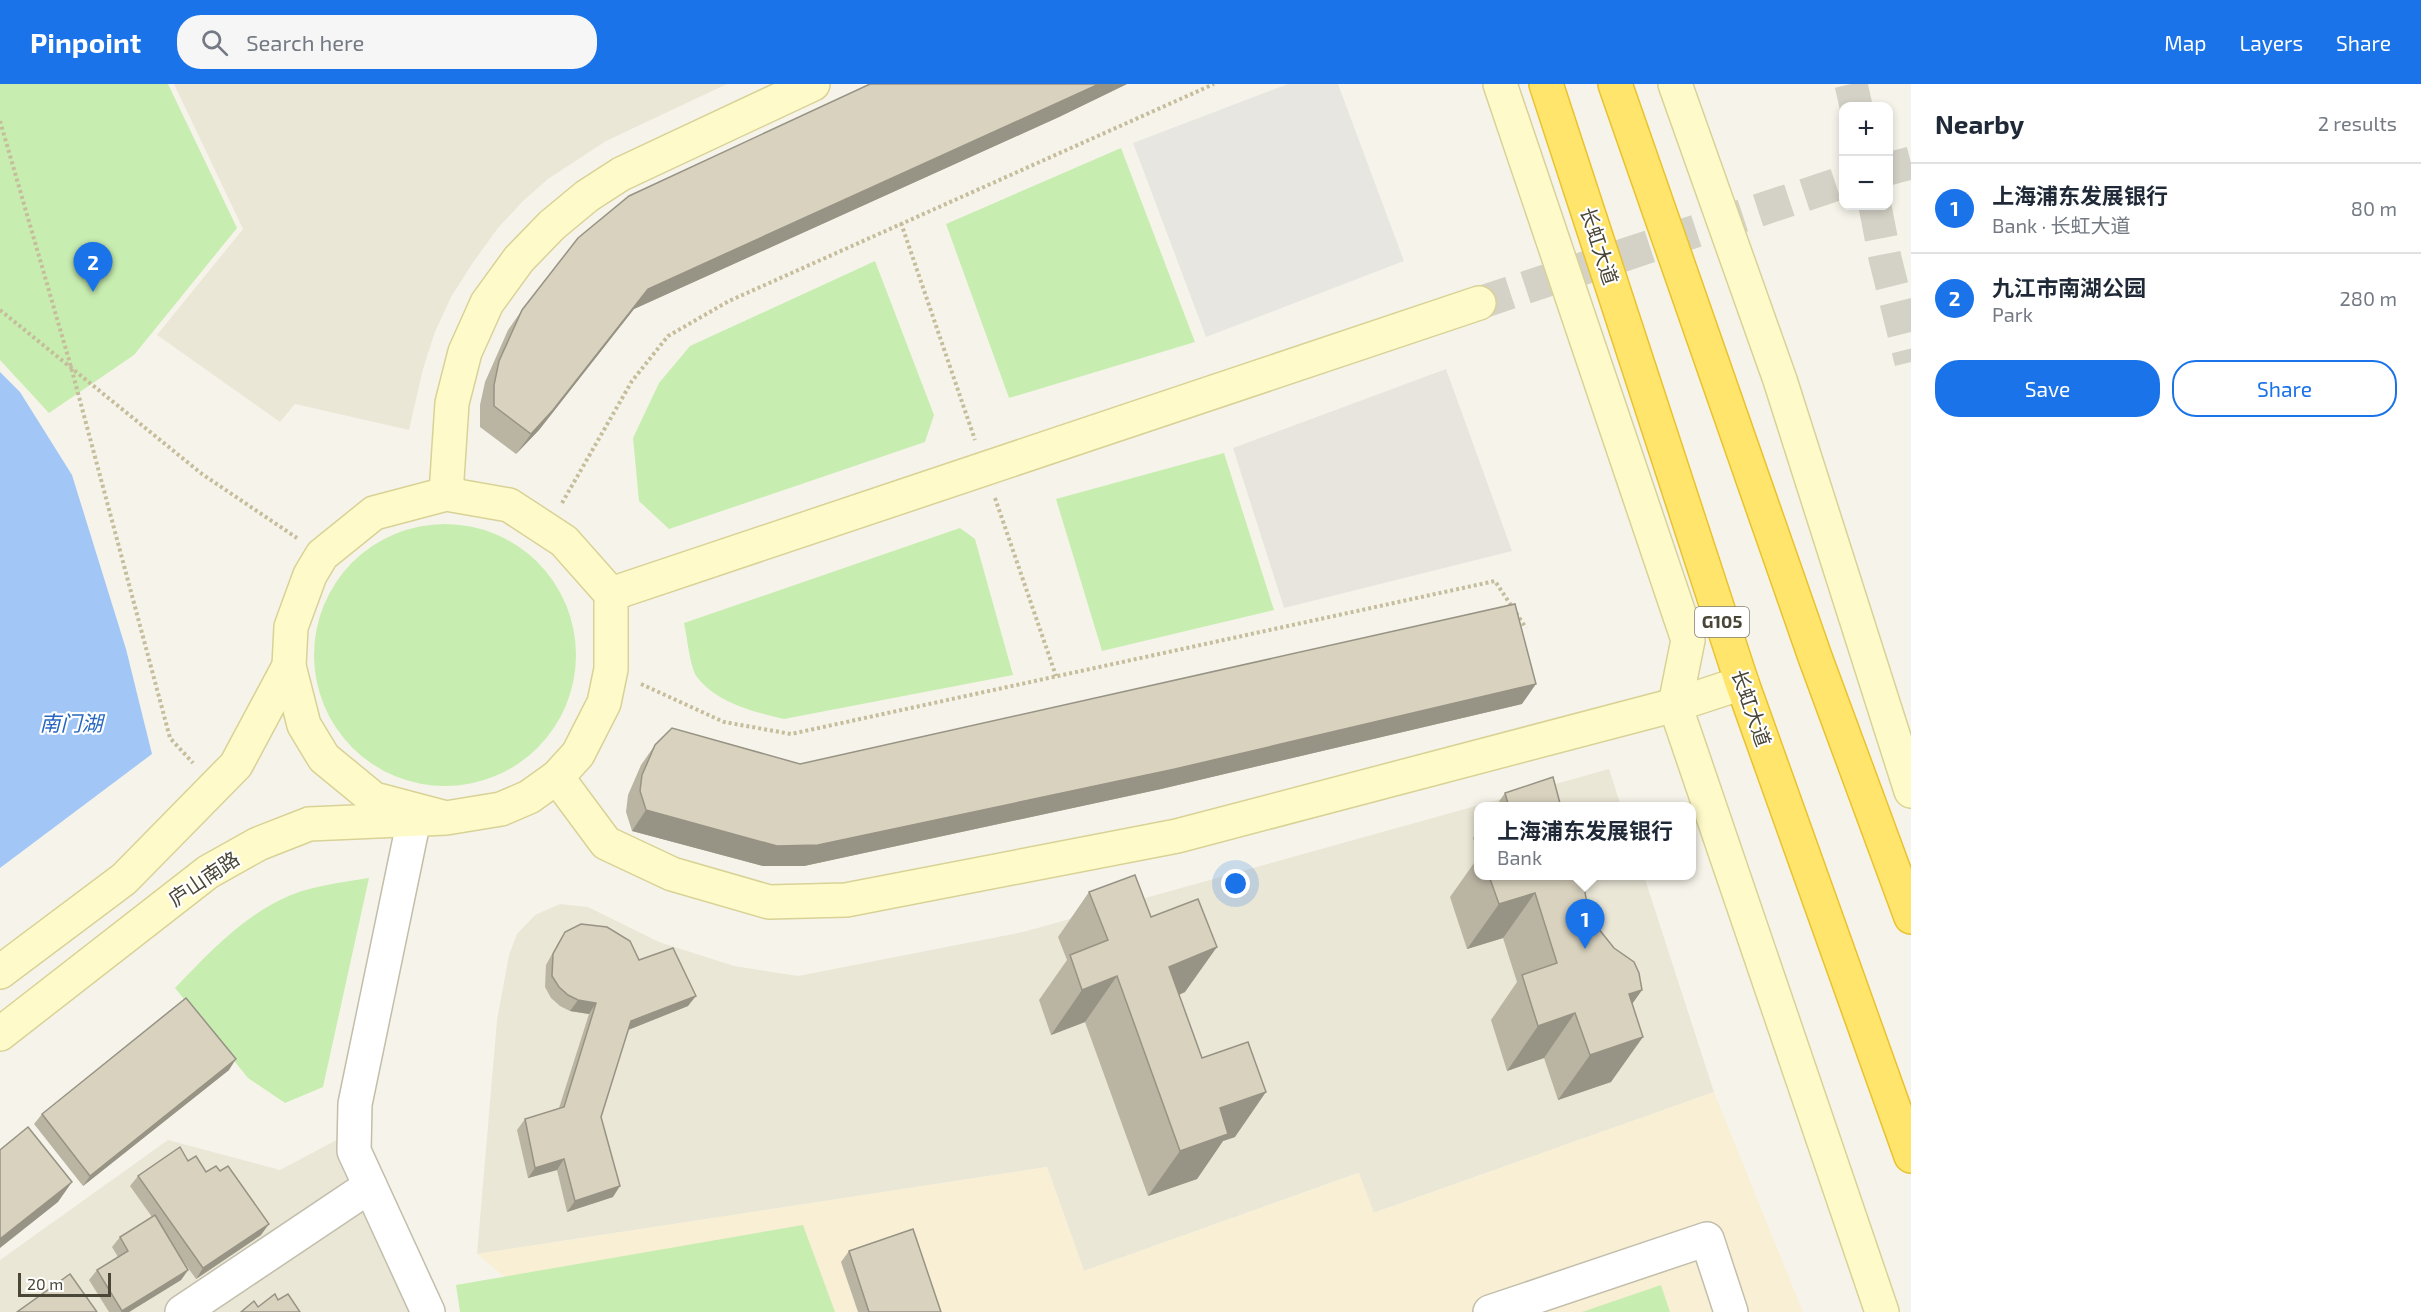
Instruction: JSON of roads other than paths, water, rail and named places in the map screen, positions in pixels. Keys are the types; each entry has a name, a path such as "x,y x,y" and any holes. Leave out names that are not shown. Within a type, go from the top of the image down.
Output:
{"highway":[{"name":"长虹大道","path":"1546,84 1742,683 1911,1156"},
{"path":"1615,84 1815,657 1911,917"}],"street":[{"path":"446,494 452,403 465,352 487,303 519,260 552,225 587,196 621,174 813,84"},
{"path":"1500,84 1688,640 1676,705 1882,1312"},
{"path":"1675,84 1780,380 1911,790"},
{"path":"446,818 374,799 324,758 304,725 289,666 291,627 310,575 322,555 374,513 446,494 509,505 564,541 610,594 1479,303"},
{"name":"庐山南路","path":"0,1034 208,872 258,844 309,824 446,818 501,809 529,797 557,777 578,754 604,703 611,669 610,594"},
{"path":"0,972 124,879 236,765 289,666"},
{"path":"557,777 606,843 672,874 769,902 846,900 1177,836 1676,705 1742,683"},
{"path":"414,819 355,1104 354,1151 428,1312"},
{"path":"182,1312 370,1186"},
{"path":"1490,1312 1707,1239 1731,1312"}],"water":[{"name":"南门湖","path":"0,372 20,392 72,475 126,649 152,754 0,868"}],"tunnel":[{"path":"1851,84 1855,102"},
{"path":"1893,168 1911,163"},
{"path":"1479,303 1839,184"},
{"path":"1876,210 1885,258 1911,362"}],"place":[{"name":"九江市南湖公园","path":"93,292"},
{"name":"上海浦东发展银行","path":"1585,949"}]}
